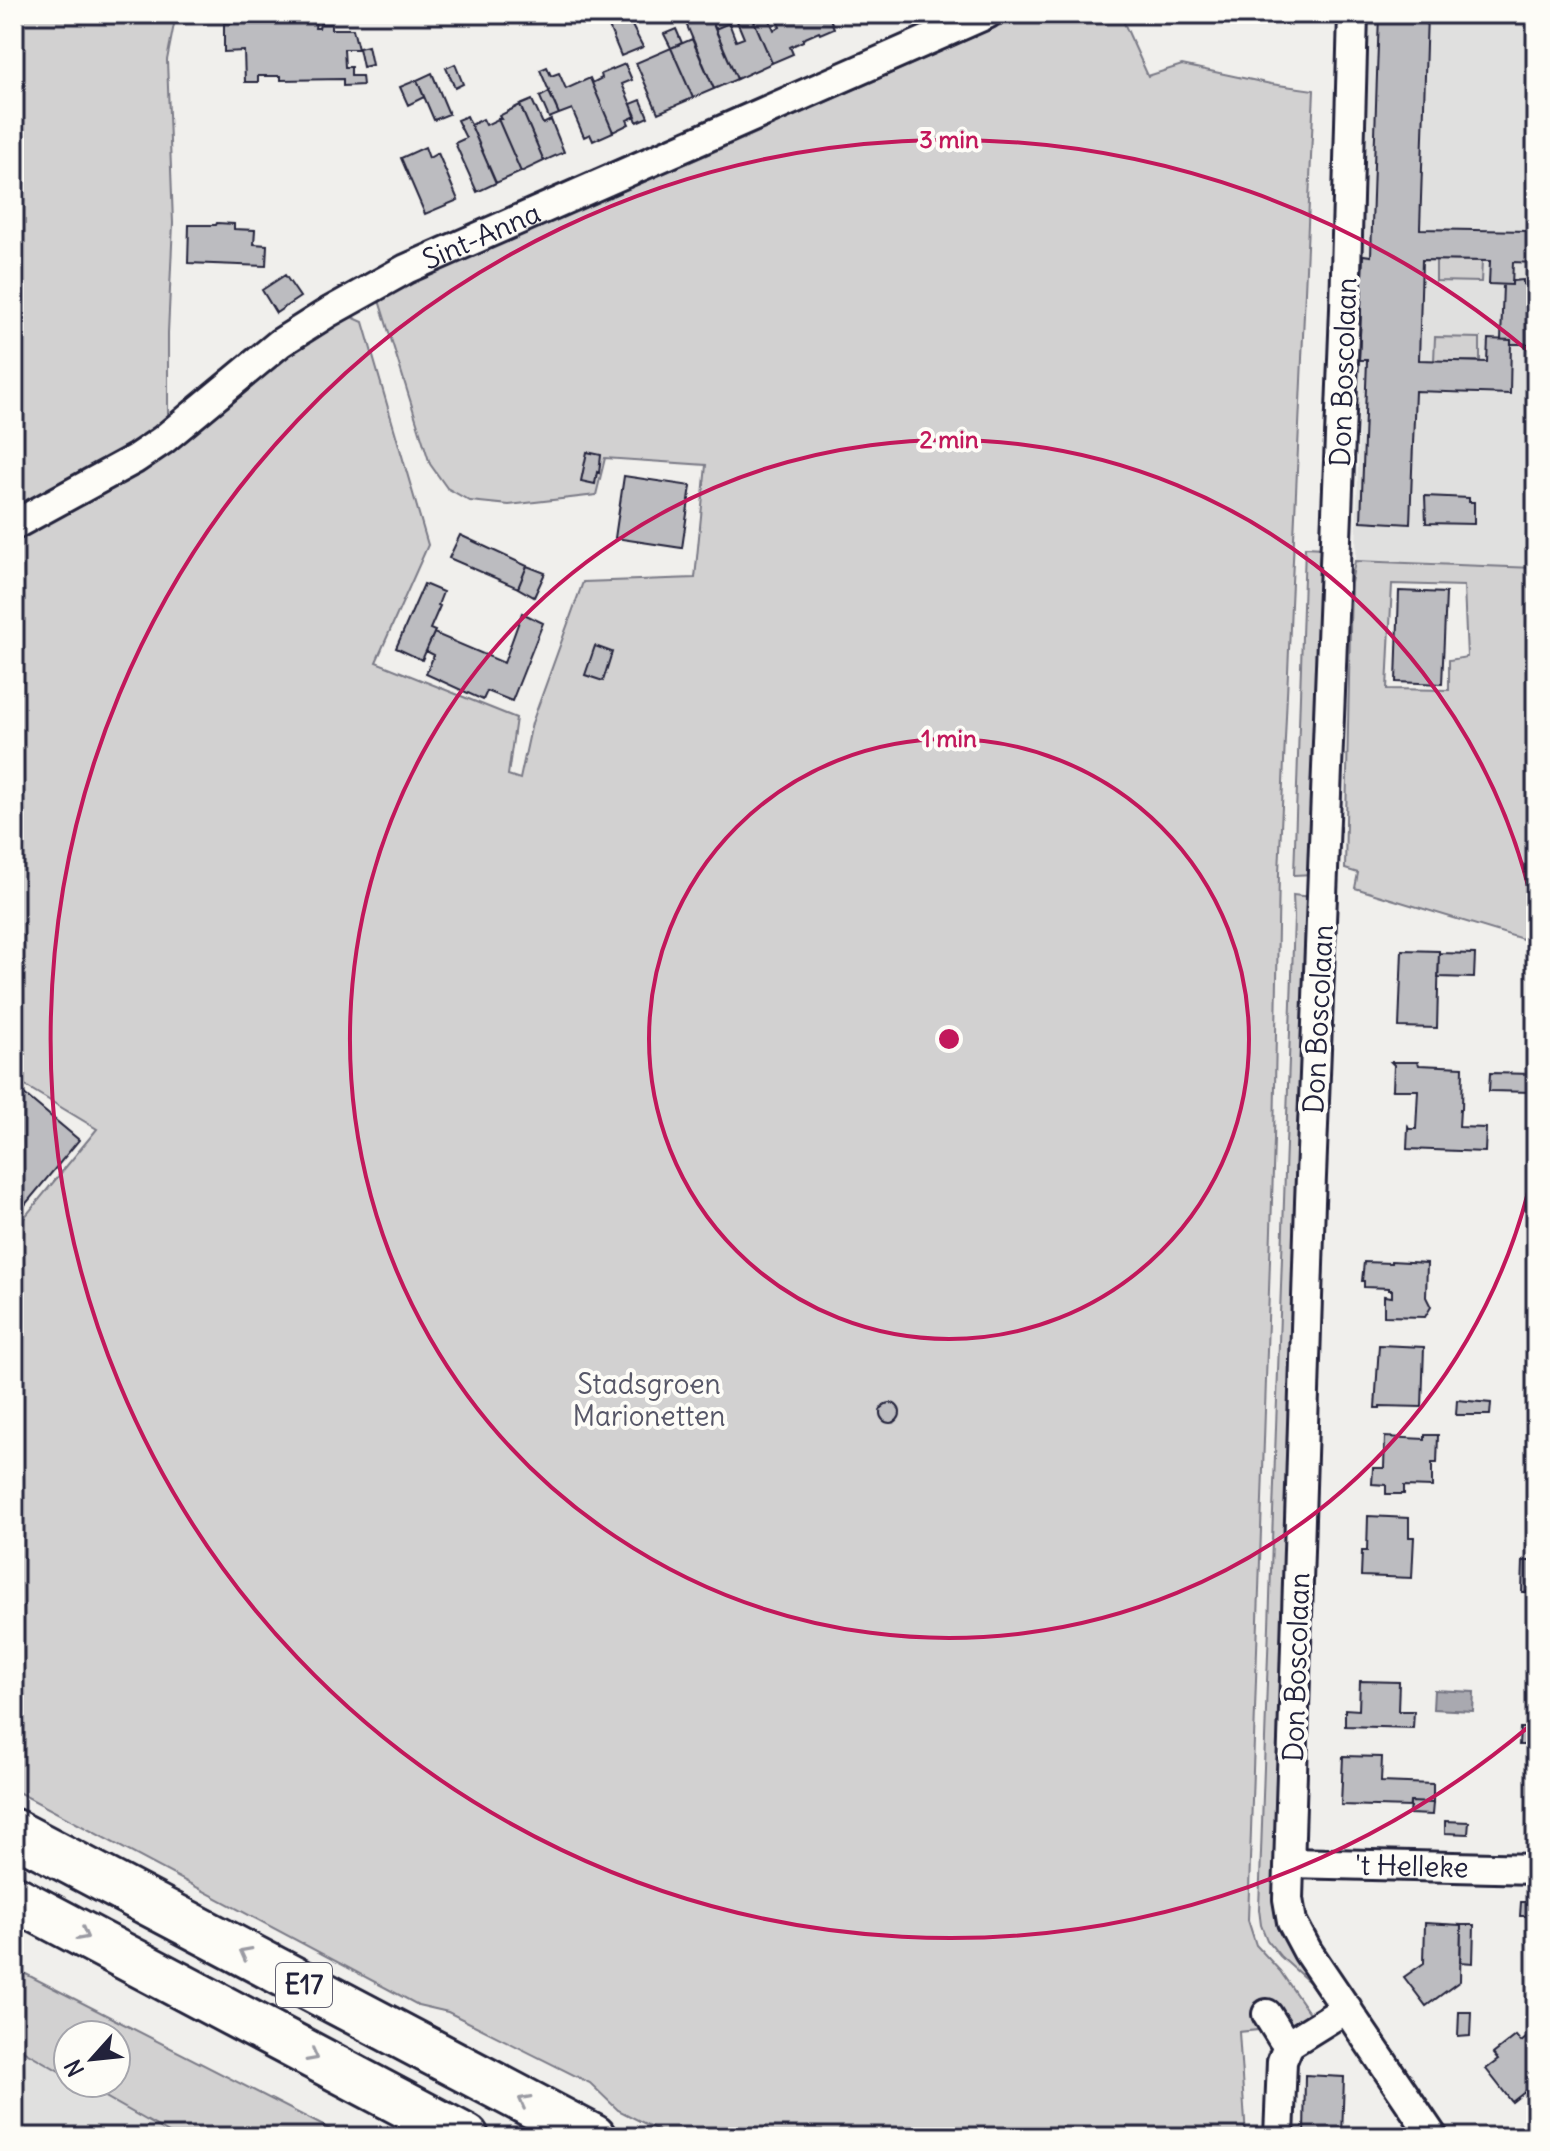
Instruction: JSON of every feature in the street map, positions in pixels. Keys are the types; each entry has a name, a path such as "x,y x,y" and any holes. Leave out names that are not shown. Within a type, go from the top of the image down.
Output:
{"highway":[{"name":"E17","path":"14,1832 593,2137"},
{"name":"E17","path":"14,1898 466,2137"}],"street":[{"name":"Sint-Anna","path":"14,525 135,459 163,440 280,343 406,269 987,14"},
{"name":"Don Boscolaan","path":"1353,14 1346,293 1310,1202 1288,1899 1292,1922 1308,1952 1433,2137"},
{"name":"'t Helleke","path":"1290,1863 1536,1869"},
{"path":"1279,2137 1282,2061 1289,2044 1347,2008"},
{"path":"1267,2014 1289,2044"}],"shaded area":[{"path":"1367,14 1536,14 1536,568 1356,561"},
{"path":"1434,1690 1474,1692 1473,1711 1433,1709"},
{"path":"14,2045 52,2067 52,2099 109,2099 176,2137 14,2137"}],"green space":[{"name":"Stadsgroen Marionetten","path":"14,14 176,14 167,60 173,223 168,416 206,421 302,340 352,317 363,322 428,545 376,662 516,718 508,775 520,779 532,723 583,582 695,578 706,465 605,458 596,495 509,505 470,501 447,488 430,464 378,297 1025,14 1120,14 1148,76 1182,65 1314,90 1279,873 1274,1140 1248,1920 1256,1945 1280,1971 1309,2013 1287,2027 1239,2032 1246,2137 671,2137 618,2110 590,2083 448,2012 418,2005 14,1790 14,1230 97,1129 14,1079"},
{"path":"1436,260 1482,261 1481,282 1436,281"},
{"path":"1435,337 1480,338 1480,361 1434,361"},
{"path":"1305,547 1324,548 1313,874 1294,875"},
{"path":"1355,561 1536,568 1536,943 1355,888 1358,873 1345,869 1351,583","holes":["1392,584 1464,586 1467,657 1449,660 1449,690 1387,689"]},
{"path":"1293,895 1310,897 1291,1318 1277,1919 1282,1934 1324,1996 1320,1998 1309,1982 1267,1940 1259,1909"},
{"path":"14,1968 114,2019 52,2019 52,2067 14,2045"},
{"path":"132,2028 345,2137 176,2137 109,2099 132,2099"}],"building":[{"path":"218,14 307,14 306,17 316,17 316,20 224,23"},
{"path":"626,14 643,47 621,56 607,22"},
{"path":"709,14 737,79 714,89 685,21"},
{"path":"709,14 725,14 729,23 715,29"},
{"path":"734,14 751,14 772,63 737,79 715,29 729,23 736,41 744,38"},
{"path":"751,14 767,14 774,30 780,27 775,14 828,14 834,28 803,39 790,47 793,54 772,63"},
{"path":"1379,14 1427,14 1420,229 1528,231 1530,171 1536,171 1536,263 1513,262 1512,285 1489,284 1490,261 1422,260 1419,360 1487,362 1488,339 1511,340 1510,394 1415,391 1410,524 1361,521 1367,360 1359,360 1363,255 1371,256"},
{"path":"316,20 315,28 319,28 320,24 331,24 331,29 353,29 358,49 344,49 345,67 351,67 351,76 362,76 363,85 343,86 343,79 281,80 281,76 258,76 258,82 245,82 244,51 224,52 224,23"},
{"path":"676,29 682,43 671,48 664,34"},
{"path":"692,39 714,89 693,98 671,48"},
{"path":"368,46 372,65 363,67 359,48"},
{"path":"671,48 693,98 658,113 636,63"},
{"path":"455,64 463,84 455,88 446,68"},
{"path":"625,64 632,80 622,84 636,116 627,120 629,124 613,132 592,83 602,78 601,74"},
{"path":"547,67 551,76 559,73 566,89 590,78 613,132 593,141 590,134 584,137 572,109 559,114 540,70"},
{"path":"432,73 449,114 434,120 417,80"},
{"path":"417,80 424,97 408,105 400,87"},
{"path":"549,92 559,114 549,118 540,97"},
{"path":"532,100 543,124 551,120 564,152 544,161 520,105"},
{"path":"641,100 648,117 637,122 631,104"},
{"path":"520,105 544,161 521,172 498,119"},
{"path":"467,116 496,183 477,192 455,143 466,138 457,120"},
{"path":"483,119 486,125 498,119 521,172 496,183 471,125"},
{"path":"425,147 429,158 438,153 458,200 425,214 401,158"},
{"path":"234,224 234,229 255,230 254,244 267,245 266,266 188,263 189,225"},
{"path":"285,275 300,297 276,313 262,290"},
{"path":"1523,280 1523,284 1536,282 1536,344 1511,344 1511,340 1501,340 1503,285"},
{"path":"587,452 601,455 595,484 581,481"},
{"path":"624,476 691,486 682,548 615,538"},
{"path":"1425,496 1469,498 1469,502 1474,502 1474,524 1426,523"},
{"path":"460,535 527,566 518,588 449,558"},
{"path":"527,566 545,573 534,597 518,588"},
{"path":"424,584 443,592 430,629 435,631 422,660 396,648"},
{"path":"1399,591 1446,593 1442,684 1396,682"},
{"path":"522,613 543,623 512,701 487,691 483,700 426,674 434,655 426,651 434,633 504,663"},
{"path":"595,646 612,652 603,681 585,675"},
{"path":"1402,950 1439,951 1437,1028 1399,1027"},
{"path":"1439,953 1475,954 1474,978 1438,977"},
{"path":"1391,1062 1463,1067 1459,1127 1486,1128 1485,1152 1407,1149 1408,1127 1416,1129 1418,1090 1391,1090 1394,1065"},
{"path":"1490,1073 1533,1074 1533,1092 1489,1091"},
{"path":"23,1093 79,1140 14,1218 14,1104"},
{"path":"1364,1262 1427,1263 1426,1297 1431,1307 1425,1317 1384,1316 1384,1296 1392,1297 1392,1290 1364,1287"},
{"path":"1379,1345 1424,1347 1422,1407 1375,1408"},
{"path":"1457,1400 1491,1403 1490,1415 1456,1415"},
{"path":"890,1403 897,1406 900,1413 897,1420 890,1423 883,1420 880,1413 883,1406"},
{"path":"1425,1435 1438,1435 1437,1463 1432,1463 1432,1487 1404,1486 1404,1494 1386,1494 1386,1485 1372,1484 1373,1468 1384,1468 1385,1437 1425,1439"},
{"path":"1368,1516 1409,1518 1409,1537 1414,1537 1412,1578 1361,1576 1362,1551 1367,1551"},
{"path":"1523,1561 1536,1561 1536,1592 1522,1592"},
{"path":"1360,1681 1399,1682 1398,1711 1414,1711 1413,1728 1345,1726 1345,1709 1359,1710"},
{"path":"1520,1728 1536,1728 1536,1745 1519,1745"},
{"path":"1343,1756 1382,1757 1381,1782 1433,1784 1433,1803 1410,1802 1410,1807 1341,1805"},
{"path":"1410,1802 1433,1803 1432,1815 1409,1814"},
{"path":"1445,1821 1469,1822 1468,1834 1445,1833"},
{"path":"1521,1902 1536,1902 1536,1916 1520,1916"},
{"path":"1425,1923 1461,1925 1460,1981 1426,2006 1404,1977 1424,1963"},
{"path":"1461,1925 1474,1925 1473,1963 1460,1962"},
{"path":"1459,2012 1471,2012 1470,2036 1458,2037"},
{"path":"1536,2030 1536,2083 1512,2102 1486,2069 1498,2060 1493,2054 1516,2036 1521,2042"},
{"path":"1305,2075 1344,2077 1342,2137 1304,2137"}]}
